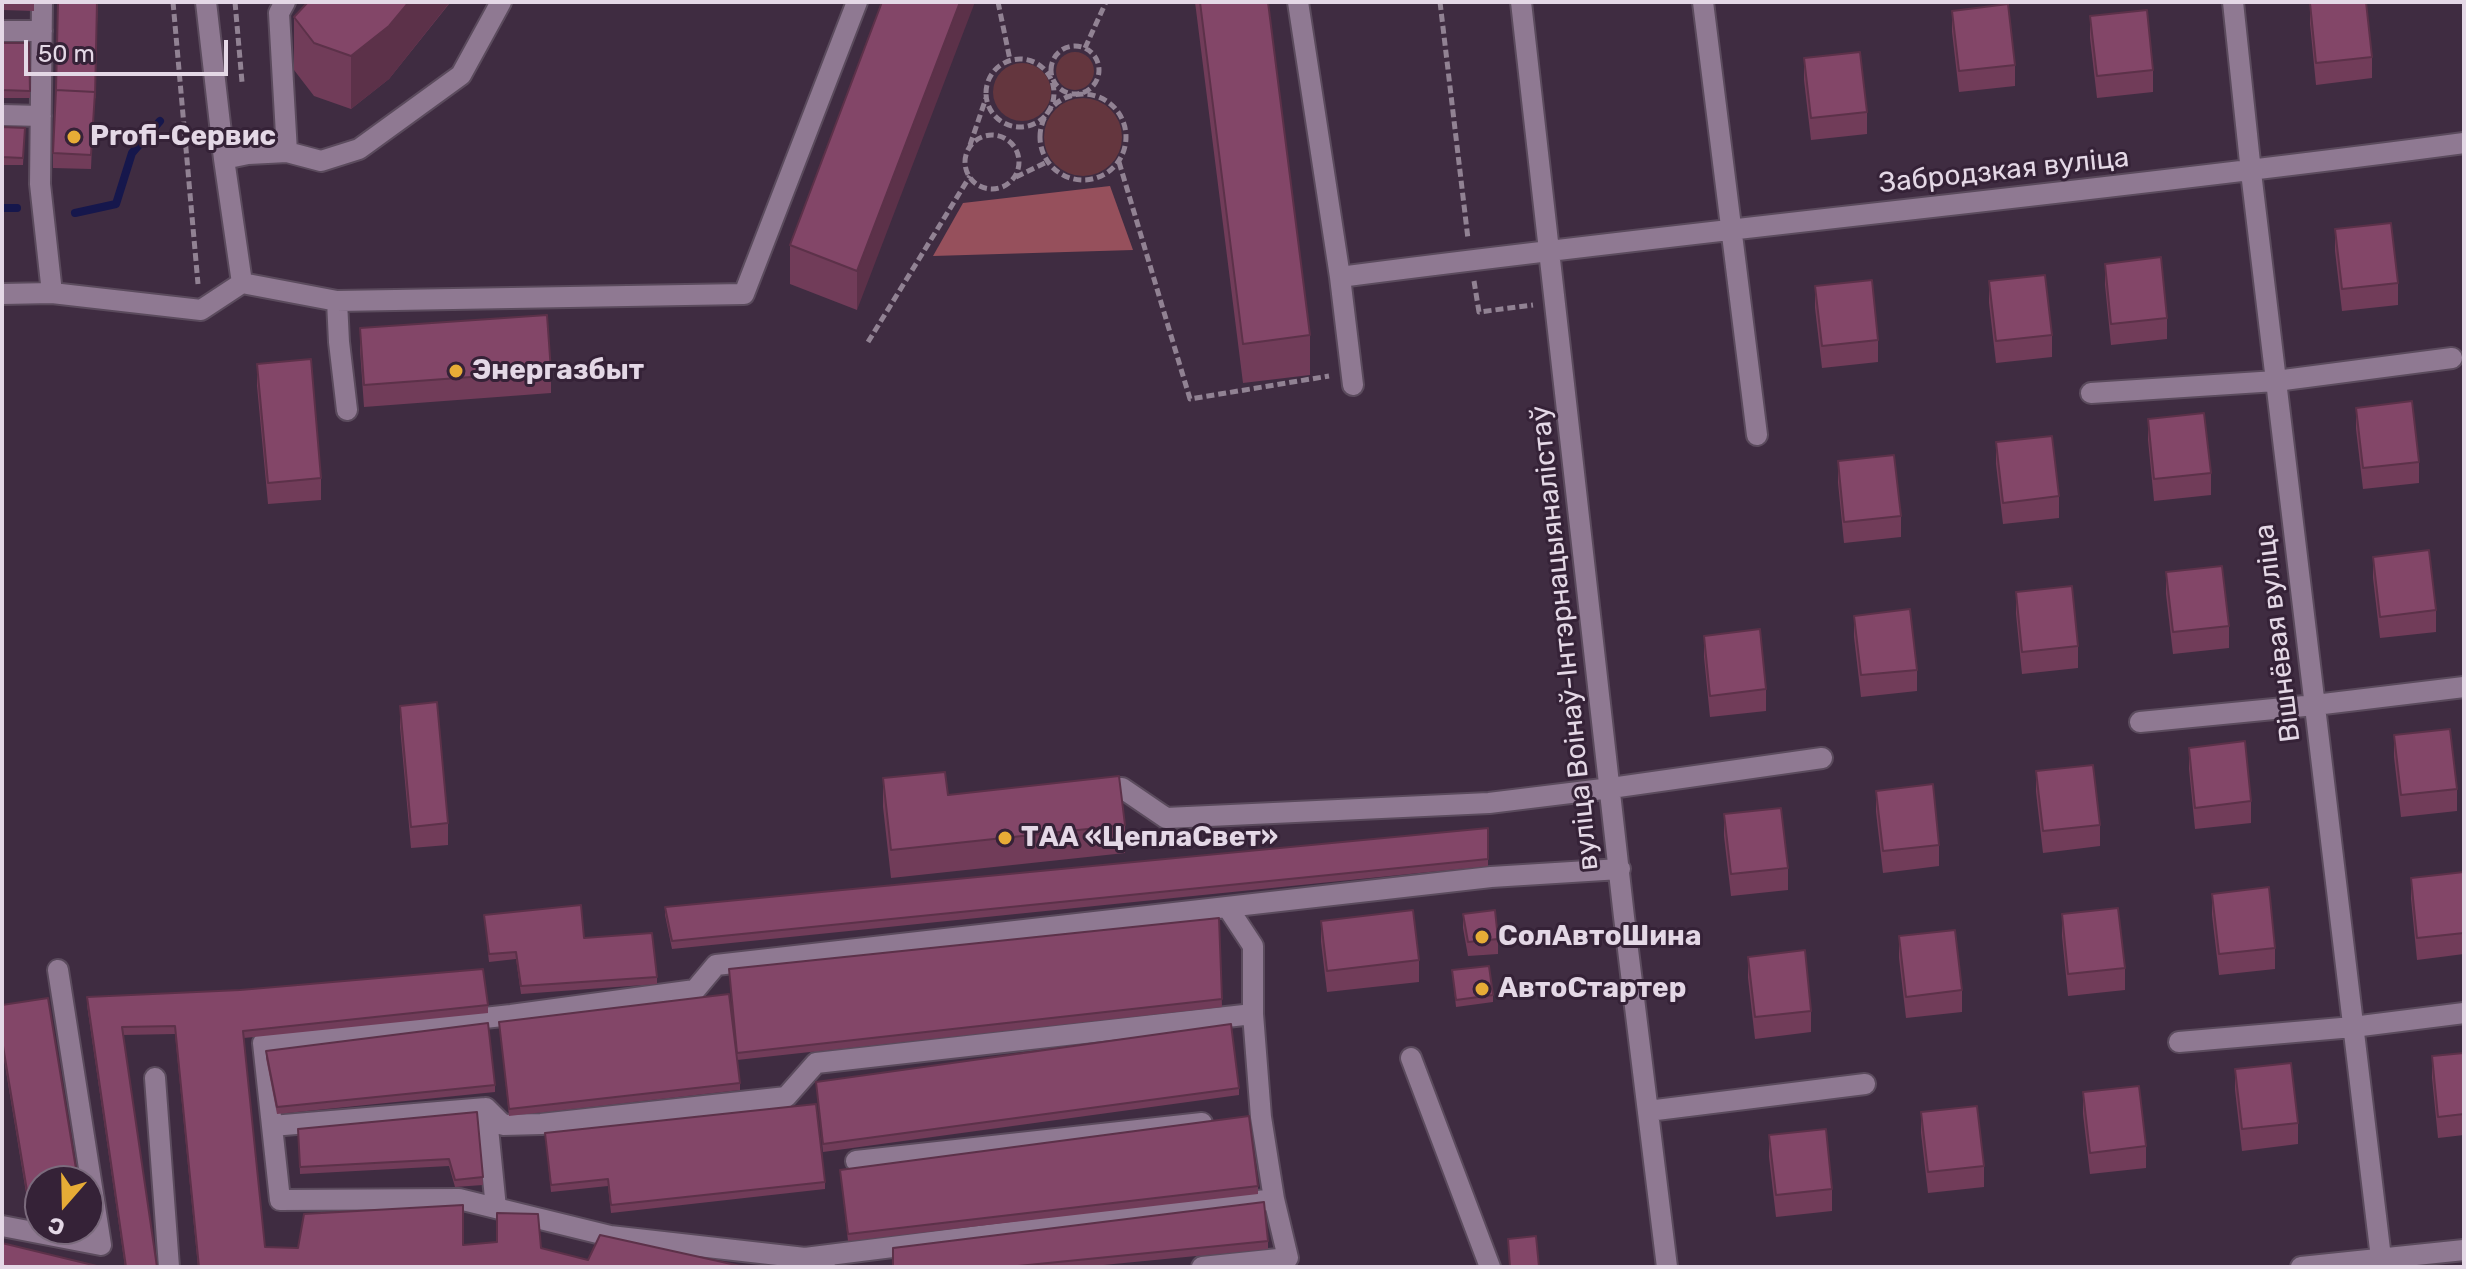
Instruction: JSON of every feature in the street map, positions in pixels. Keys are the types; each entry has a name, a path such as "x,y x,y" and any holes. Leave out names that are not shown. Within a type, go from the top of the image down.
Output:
{"street":[{"path":"42,2 40,184 52,293"},
{"path":"206,2 242,283"},
{"path":"285,2 279,13 287,152"},
{"path":"224,159 287,152 321,161 359,149 461,75 501,2"},
{"path":"2,294 52,293 201,310 242,283 337,301 744,294 857,2"},
{"path":"1298,2 1340,277 1352,379"},
{"name":"вуліца Воінаў-Інтэрнацыяналістаў","path":"1521,2 1667,1267"},
{"path":"1703,2 1757,435"},
{"name":"Вішнёвая вуліца","path":"2233,2 2381,1258"},
{"path":"2,31 42,31"},
{"path":"2,115 41,116"},
{"name":"Забродзкая вуліца","path":"1340,277 1730,229 2251,172 2464,143"},
{"path":"337,301 347,410"},
{"path":"2091,393 2276,381 2452,358"},
{"path":"2140,722 2464,687"},
{"path":"1076,793 1122,788 1166,818 1489,803 1822,758"},
{"path":"1274,1199 805,1258 610,1236 459,1199 280,1200 263,1043 511,1015 695,990 716,965 1491,877 1620,869"},
{"path":"1202,1267 1288,1258 1254,1117 1253,946 1228,908"},
{"path":"2,1226 101,1245 58,970"},
{"path":"2179,1042 2353,1027 2464,1013"},
{"path":"272,1126 486,1108 503,1125 541,1124 786,1097 816,1063 1253,1014"},
{"path":"1411,1058 1490,1267"},
{"path":"155,1078 169,1267"},
{"path":"1648,1111 1865,1084"},
{"path":"486,1108 496,1208"},
{"path":"856,1161 1215,1122"},
{"path":"2301,1267 2464,1250"},
{"path":"805,1258 825,1267"}],"path":[{"path":"173,2 201,310"},
{"path":"998,2 1010,60"},
{"path":"1085,48 1106,2"},
{"path":"1440,2 1479,312 1555,302"},
{"path":"986,96 995,116 1014,126 1035,124 1044,118 1050,109 1054,100 1052,79 1051,63 1055,55 1069,46 1085,48 1097,59 1099,75 1091,89 1076,94 1066,97 1050,109 1042,121 1039,135 1047,162 1069,179 1083,181 1097,179 1110,172 1126,149 1124,120 1116,108 1091,94 1076,94 1062,91 1052,79 1039,64 1030,60 1010,60 992,74 965,164 970,176 980,186 998,188 1047,162"},
{"path":"970,146 984,136 1000,136 1008,140 1018,154 1018,170 1014,178"},
{"path":"1119,162 1190,399 1352,379"},
{"path":"868,342 970,176"}],"shaded area":[{"path":"1075,52 1088,58 1094,71 1088,84 1075,90 1062,84 1056,71 1062,58"},
{"path":"1022,63 1033,65 1042,72 1049,81 1049,103 1042,112 1033,119 1022,121 1011,119 1002,112 995,103 993,92 995,81 1002,72 1011,65"},
{"path":"1083,98 1098,101 1110,110 1119,122 1122,137 1119,152 1110,164 1098,173 1083,176 1068,173 1056,164 1047,152 1044,137 1047,122 1056,110 1068,101"},
{"path":"1110,186 1133,250 933,256 963,203"}],"building":[{"path":"58,2 97,2 95,98 95,92 56,90"},
{"path":"308,2 409,2 389,26 351,56 314,43 294,17"},
{"path":"882,2 960,2 857,271 790,245"},
{"path":"1200,2 1268,2 1310,335 1243,344"},
{"path":"2366,2 2372,57 2316,63 2310,3"},
{"path":"2008,4 2015,65 1959,71 1952,11"},
{"path":"2147,10 2153,70 2097,76 2090,16"},
{"path":"2,43 29,43 30,91 2,90"},
{"path":"1860,52 1867,112 1811,118 1804,58"},
{"name":"Profi-Сервис","path":"56,90 95,92 91,155 53,153"},
{"path":"2,127 25,128 23,158 2,157"},
{"path":"2391,223 2398,283 2342,289 2335,229"},
{"path":"2161,257 2167,318 2111,324 2105,264"},
{"path":"2045,275 2052,335 1996,341 1989,281"},
{"path":"1872,280 1878,340 1822,346 1815,286"},
{"name":"Энергазбыт","path":"547,315 551,371 364,385 360,328"},
{"path":"311,359 321,478 268,483 257,364"},
{"path":"2412,401 2419,462 2363,468 2356,408"},
{"path":"2204,413 2211,473 2154,479 2148,419"},
{"path":"2052,436 2059,496 2003,503 1996,442"},
{"path":"1894,455 1901,516 1844,522 1838,461"},
{"path":"2429,550 2436,610 2380,617 2373,557"},
{"path":"2222,566 2229,626 2173,632 2166,572"},
{"path":"2072,586 2078,646 2022,652 2016,592"},
{"path":"1910,609 1917,670 1861,675 1854,616"},
{"path":"1760,629 1766,689 1710,696 1704,636"},
{"path":"437,702 448,823 411,827 400,706"},
{"path":"2450,729 2457,789 2401,795 2394,735"},
{"path":"2245,741 2251,801 2195,808 2189,748"},
{"path":"2093,765 2100,825 2043,831 2036,771"},
{"path":"945,772 948,795 1119,776 1125,825 891,850 883,778"},
{"path":"1933,784 1939,845 1883,851 1876,791"},
{"path":"1781,808 1788,868 1731,874 1724,814"},
{"path":"1488,828 1488,859 672,941 665,907"},
{"path":"2464,872 2464,933 2417,938 2411,878"},
{"path":"2269,887 2275,948 2219,954 2212,894"},
{"path":"581,905 584,938 652,933 657,977 521,986 516,952 489,954 484,915"},
{"path":"2118,908 2125,968 2068,974 2062,914"},
{"path":"1413,910 1419,960 1327,971 1321,921"},
{"path":"1495,910 1498,939 1468,942 1463,914"},
{"path":"1219,918 1222,999 737,1053 729,969"},
{"path":"1955,930 1962,990 1906,997 1899,936"},
{"path":"1805,950 1811,1011 1755,1017 1748,957"},
{"path":"1489,966 1493,995 1456,1000 1452,970"},
{"path":"483,969 488,1005 243,1031 265,1247 298,1248 304,1214 463,1205 463,1245 497,1242 497,1213 538,1214 541,1248 588,1260 600,1235 745,1267 199,1267 175,1026 122,1027 157,1267 126,1267 87,997 240,990"},
{"path":"729,994 740,1083 509,1109 499,1022"},
{"path":"48,998 75,1165 24,1165 24,1173 2,1040 2,1005"},
{"path":"488,1023 495,1085 277,1107 266,1051"},
{"path":"1231,1024 1239,1088 823,1144 816,1082"},
{"path":"2464,1053 2464,1114 2438,1117 2432,1056"},
{"path":"2291,1063 2298,1123 2242,1129 2235,1069"},
{"path":"2139,1086 2146,1146 2090,1153 2083,1092"},
{"path":"816,1104 825,1182 611,1205 608,1179 551,1185 545,1133"},
{"path":"1977,1106 1984,1166 1928,1172 1921,1112"},
{"path":"477,1112 483,1177 455,1180 449,1159 300,1167 298,1129"},
{"path":"1249,1116 1258,1186 848,1234 840,1170"},
{"path":"1826,1129 1832,1189 1776,1195 1769,1135"},
{"path":"1264,1202 1268,1241 1008,1267 893,1267 893,1248"},
{"path":"1536,1236 1539,1267 1510,1267 1508,1239"},
{"path":"2,1243 101,1267 2,1267"}],"waterway":[{"path":"75,213 116,204 132,153 160,121"},
{"path":"2,208 17,208"}],"place":[{"name":"Profi-Сервис","path":"74,137"},
{"name":"Энергазбыт","path":"456,371"},
{"name":"ТАА «ЦеплаСвет»","path":"1005,838"},
{"name":"СолАвтоШина","path":"1482,937"},
{"name":"АвтоСтартер","path":"1482,989"}]}
